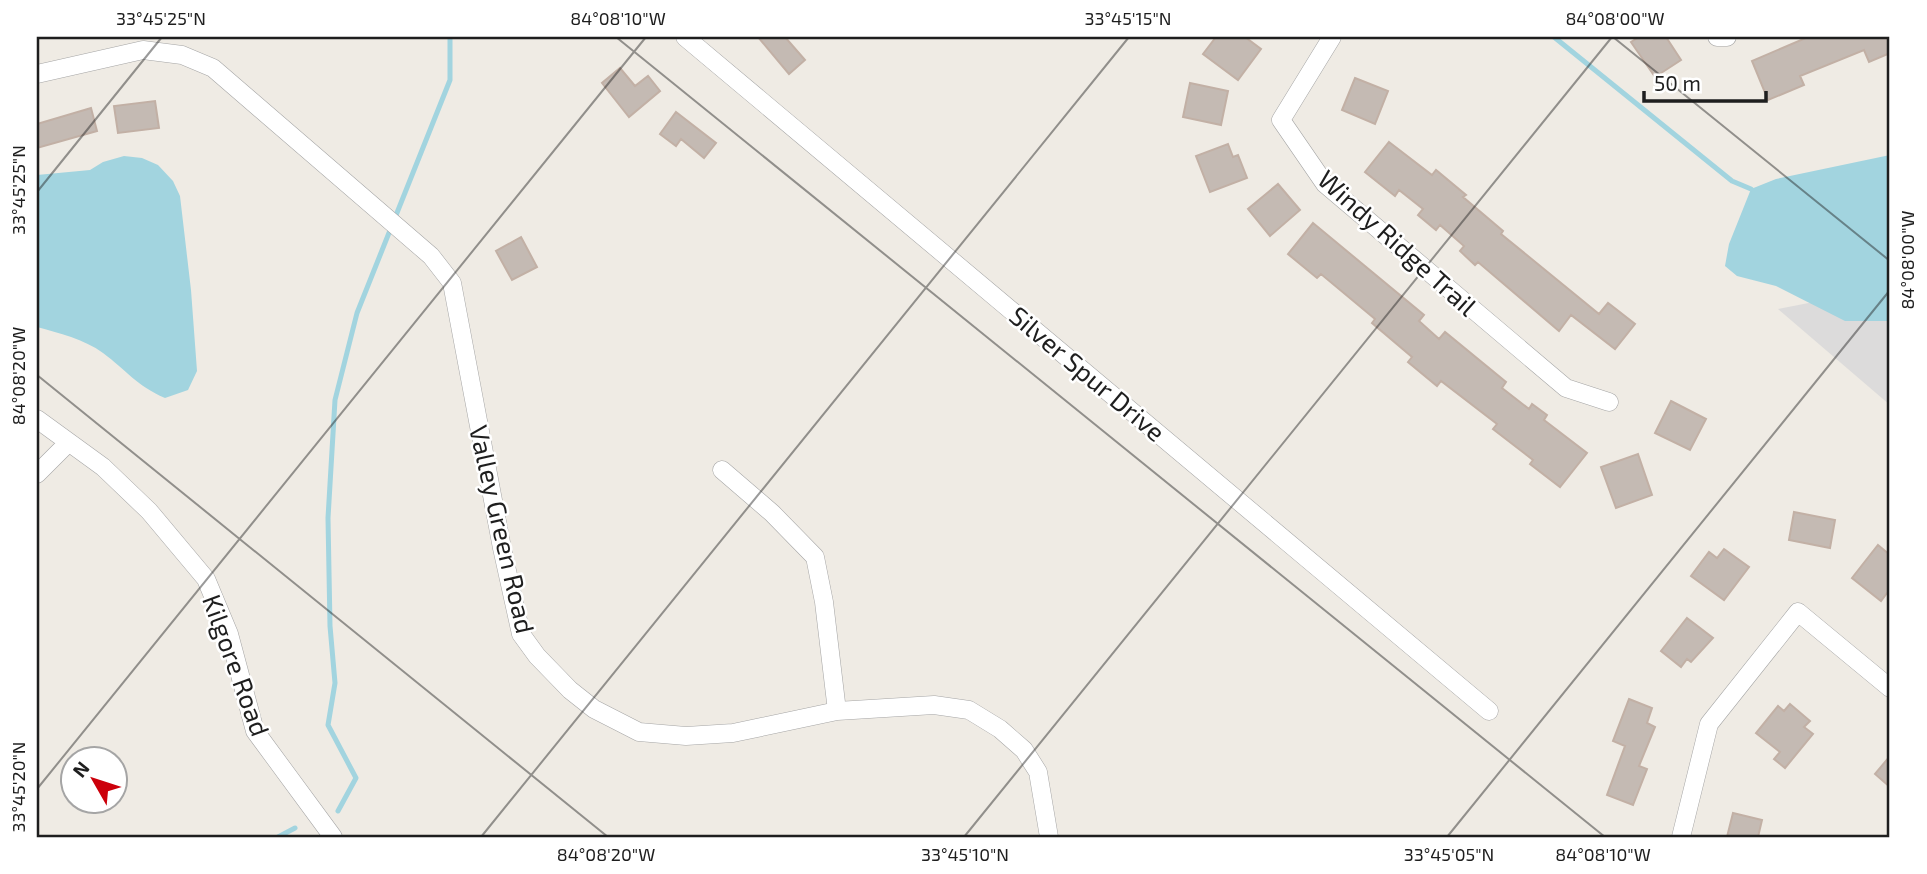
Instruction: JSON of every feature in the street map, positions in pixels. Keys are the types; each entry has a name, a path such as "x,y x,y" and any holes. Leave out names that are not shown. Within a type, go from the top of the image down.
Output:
{"street":[{"name":"Silver Spur Drive","path":"685,37 1489,711"},
{"name":"Windy Ridge Trail","path":"1332,37 1281,120 1325,184 1566,388 1609,402"},
{"path":"1717,37 1727,37"},
{"name":"Valley Green Road","path":"37,74 143,50 182,55 213,68 431,256 452,283 521,634 537,656 570,690 594,709 639,732 686,736 733,733 837,711 934,705 969,710 1000,729 1024,750 1038,772 1049,837"},
{"name":"Kilgore Road","path":"37,419 103,467 149,511 206,579 229,634 255,731 333,837"},
{"path":"37,474 51,457 69,442"},
{"path":"722,470 772,513 815,557 824,602 837,711"},
{"path":"1681,837 1709,724 1798,612 1890,688"}],"shaded area":[{"path":"1890,287 1890,405 1778,309"}],"water":[{"path":"1890,155 1890,321 1845,321 1776,286 1737,276 1725,266 1729,244 1751,189 1776,179"},
{"path":"124,156 142,158 158,165 173,181 180,196 197,371 188,390 165,398 139,383 96,348 37,327 37,175 90,170 103,162"}],"building":[{"path":"758,37 785,37 805,60 789,74"},
{"path":"1216,37 1245,37 1261,49 1238,80 1203,54"},
{"path":"1639,37 1666,37 1681,60 1655,77 1631,42"},
{"path":"1808,37 1890,37 1890,53 1869,62 1864,50 1800,76 1804,85 1768,100 1752,61"},
{"path":"620,68 635,86 648,76 660,91 629,117 602,83"},
{"path":"1355,78 1388,91 1375,124 1342,110"},
{"path":"1190,83 1228,91 1221,125 1183,117"},
{"path":"155,101 159,128 118,133 114,106"},
{"path":"91,108 97,131 37,148 37,124"},
{"path":"676,112 716,143 704,158 681,139 676,146 660,134"},
{"path":"1389,142 1432,175 1436,170 1503,231 1501,234 1599,314 1608,303 1635,324 1615,349 1571,315 1559,331 1478,262 1475,265 1460,251 1464,246 1440,225 1436,230 1418,215 1423,209 1399,190 1395,196 1365,172"},
{"path":"1228,144 1233,157 1238,155 1247,178 1210,192 1196,156"},
{"path":"1278,184 1300,210 1270,236 1248,209"},
{"path":"1313,223 1424,315 1419,321 1439,339 1445,332 1506,382 1502,388 1529,409 1532,404 1547,415 1544,420 1587,453 1560,487 1530,464 1533,460 1493,429 1497,424 1441,381 1437,386 1408,362 1412,357 1372,323 1375,319 1321,274 1317,278 1288,254"},
{"path":"521,237 537,267 512,280 496,251"},
{"path":"1671,401 1706,419 1690,450 1655,433"},
{"path":"1638,454 1652,495 1616,508 1601,467"},
{"path":"1794,512 1835,520 1830,548 1789,540"},
{"path":"1878,545 1890,555 1890,589 1881,601 1852,578"},
{"path":"1724,549 1749,567 1724,600 1691,576 1709,552 1717,558"},
{"path":"1687,618 1713,638 1691,662 1687,659 1681,667 1661,651"},
{"path":"1629,699 1652,708 1647,723 1655,727 1639,766 1647,769 1633,805 1607,795 1625,746 1613,741"},
{"path":"1790,704 1810,721 1804,727 1813,734 1785,768 1774,759 1780,752 1756,733 1778,706 1784,711"},
{"path":"1890,756 1890,787 1875,774"},
{"path":"1733,813 1762,820 1758,837 1727,837"}],"waterway":[{"path":"338,811 356,778 328,725 335,683 330,626 328,518 335,400 357,313 450,80 450,37"},
{"path":"1554,37 1732,181 1751,189"},
{"path":"278,837 295,828"}]}
